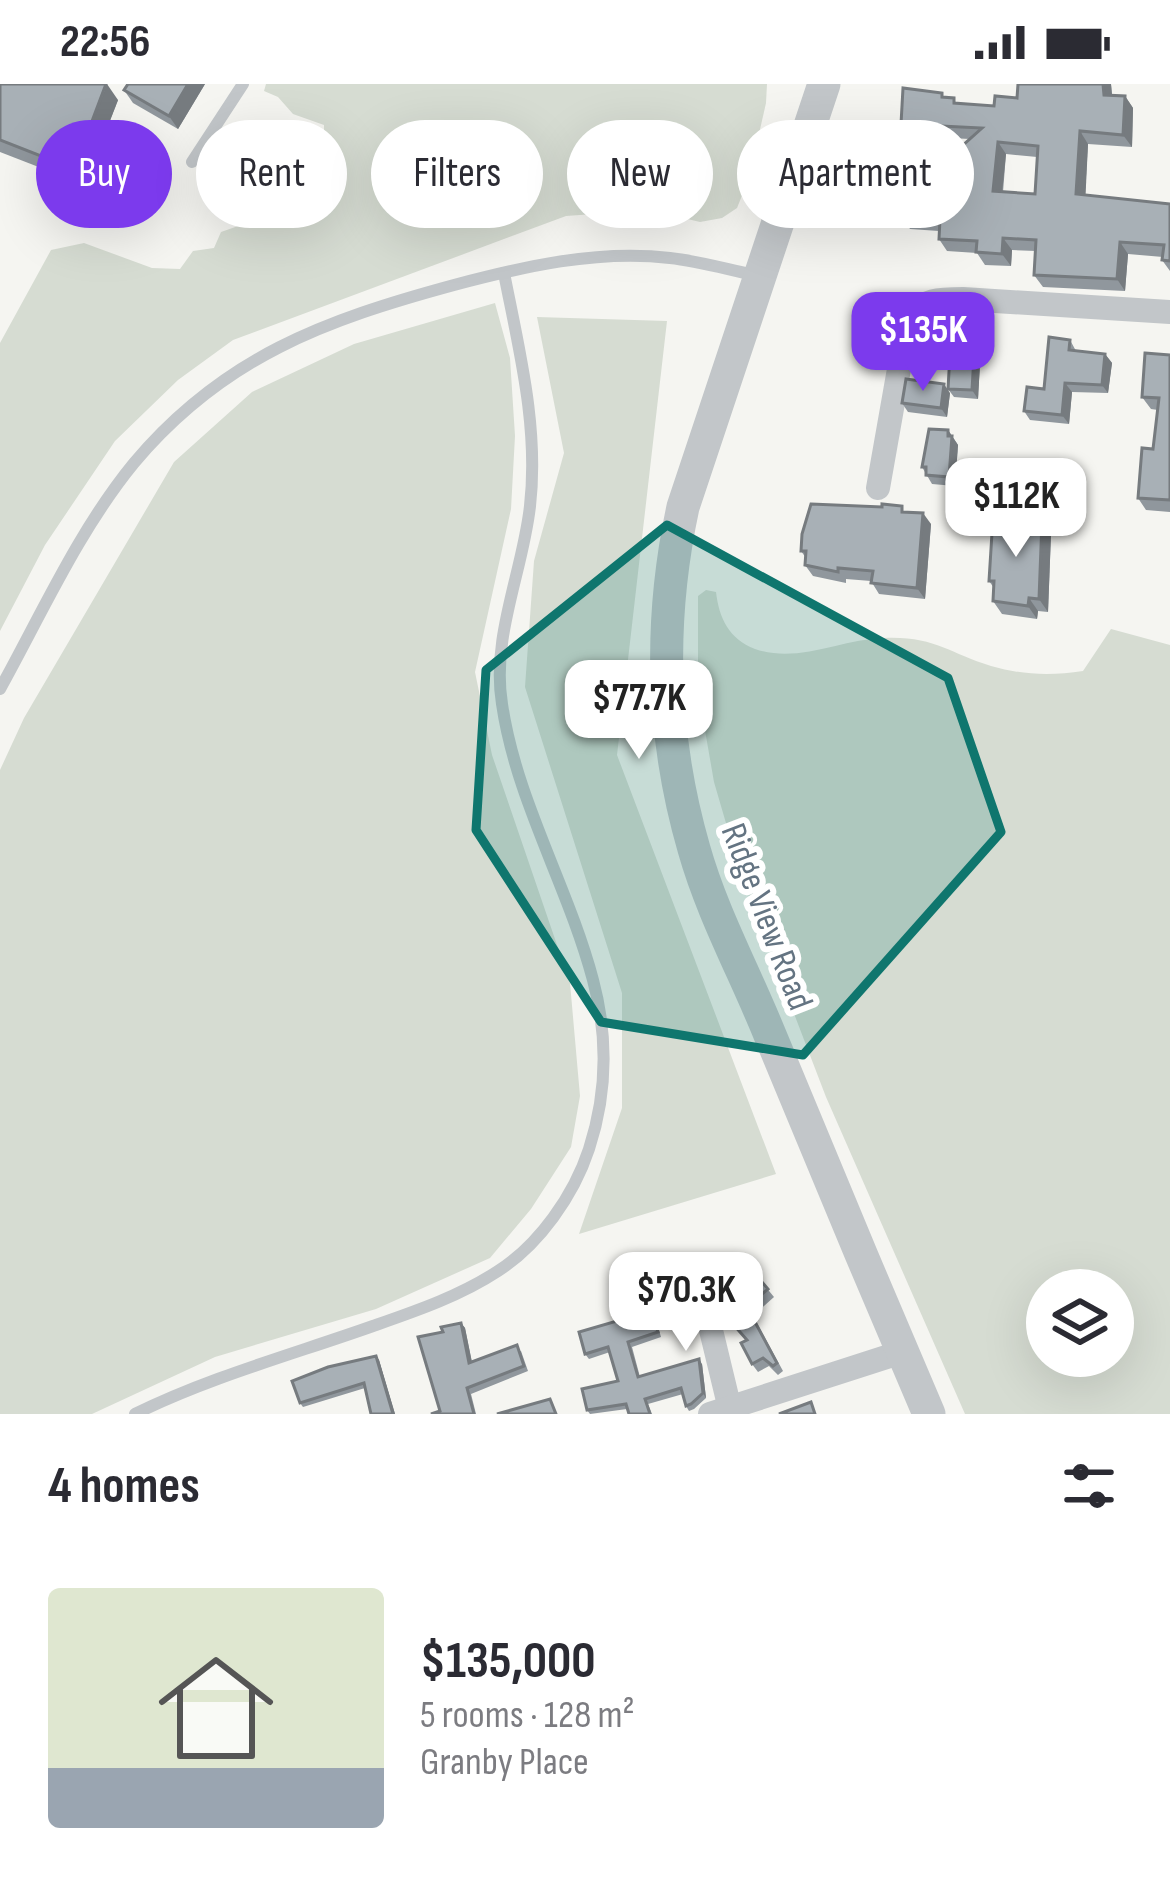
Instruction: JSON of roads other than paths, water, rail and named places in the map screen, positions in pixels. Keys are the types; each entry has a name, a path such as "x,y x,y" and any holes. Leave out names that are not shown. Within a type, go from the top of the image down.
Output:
{"street":[{"name":"Ridge View Road","path":"824,84 679,527 664,634 666,712 694,852 928,1414"},
{"path":"878,488 908,318 918,305 963,299 1170,312"},
{"path":"643,1298 686,1286 703,1297 724,1412 902,1352"}],"lane":[{"path":"192,162 243,84"},
{"path":"0,689 100,506 149,446 208,389 292,338 361,311 562,260 667,257 759,276"},
{"path":"134,1414 445,1299 501,1270 546,1228 583,1168 602,1110 604,1041 593,980 511,750 500,698 501,652 530,510 533,467 531,417 504,272"}]}
